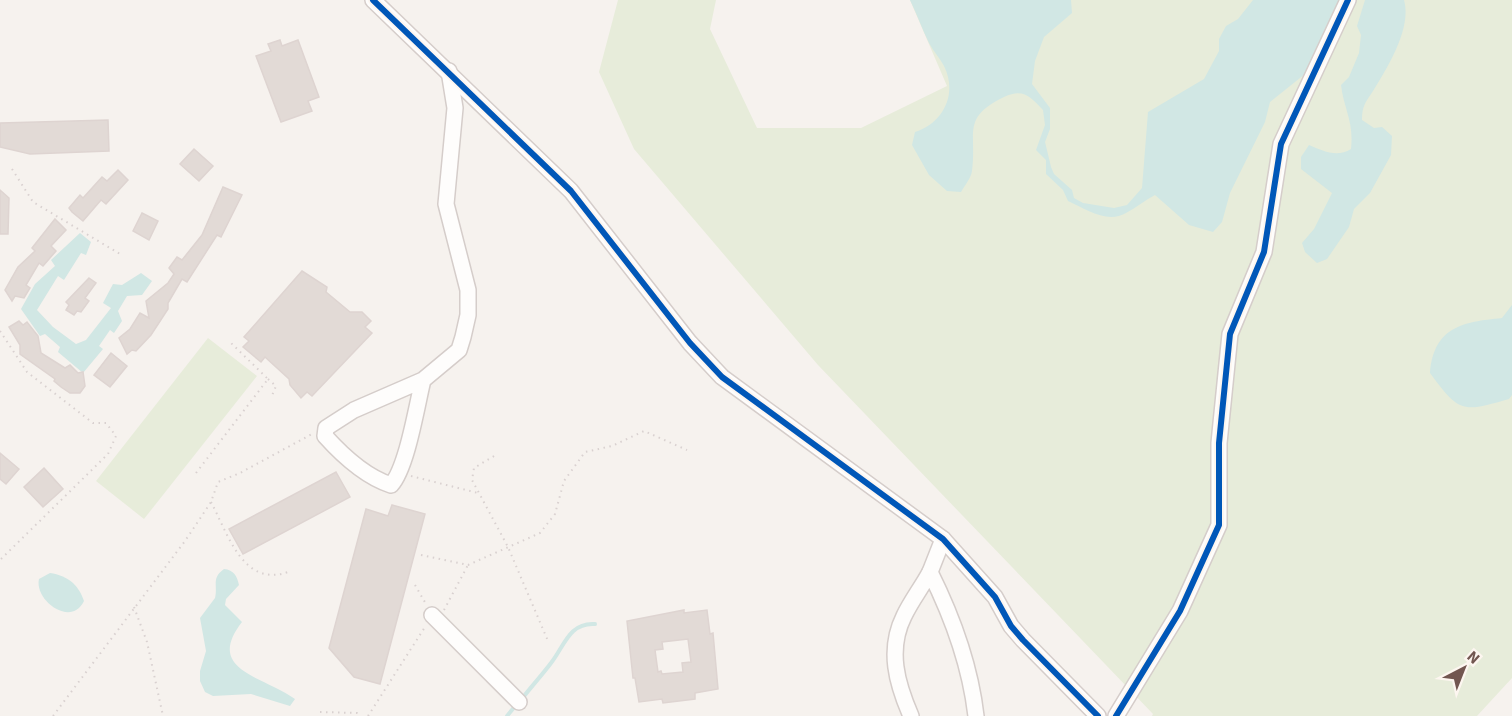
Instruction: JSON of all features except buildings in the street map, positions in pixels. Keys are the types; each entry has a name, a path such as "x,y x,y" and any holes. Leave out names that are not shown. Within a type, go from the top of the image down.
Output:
{"street":[{"path":"373,0 571,191 690,342 722,377 943,539 995,597 1011,626 1023,640 1098,716"},
{"path":"379,0 394,22"},
{"path":"1116,716 1180,611 1220,525 1219,443 1230,334 1264,252 1281,144 1348,0"},
{"path":"423,380 399,473 391,485 378,480 339,451 325,436 326,428 354,410 423,380 459,350 468,315 468,290 446,204 455,108 448,71"},
{"path":"911,716 901,692 894,660 896,634 904,615 930,572 943,539"},
{"path":"930,572 959,638 972,679 976,716"},
{"path":"432,615 519,702"}],"path":[{"path":"12,169 33,202 120,254"},
{"path":"0,331 27,372 93,423 106,423 116,436 108,454 0,560"},
{"path":"230,342 276,386 271,398"},
{"path":"196,473 268,379"},
{"path":"53,716 211,502 218,482 326,428"},
{"path":"421,555 468,565 540,533 555,514 564,481 585,452 612,446 644,431 687,450"},
{"path":"494,456 474,468 472,480 508,547 548,641"},
{"path":"399,473 478,493"},
{"path":"211,502 244,563 257,574 274,577 288,572"},
{"path":"432,615 442,614 468,565"},
{"path":"415,585 432,615"},
{"path":"134,607 147,642 163,716"},
{"path":"368,716 432,615"},
{"path":"320,712 357,713 358,716"}],"green space":[{"path":"618,0 716,0 710,29 757,128 861,128 947,86 910,0 1512,0 1512,678 1477,716 1152,716 1153,714 818,365 634,149 599,72"},
{"path":"208,338 257,376 144,519 96,481"}],"shaded area":[{"path":"910,0 1071,0 1072,13 1044,37 1035,61 1032,84 1050,108 1050,129 1045,142 1054,174 1072,190 1074,198 1083,203 1114,208 1127,205 1142,188 1148,112 1204,79 1219,51 1219,39 1226,26 1238,19 1253,0 1339,0 1332,20 1305,74 1270,102 1265,122 1230,193 1222,222 1213,232 1189,225 1155,195 1126,213 1111,217 1097,214 1068,201 1063,190 1046,174 1046,160 1036,150 1045,125 1043,110 1030,97 1021,93 1011,94 990,105 976,119 970,176 961,192 947,191 929,175 912,145 915,132 925,128 940,115 948,97 949,87 944,66 929,43"},
{"path":"1365,0 1404,0 1406,11 1402,35 1392,59 1365,104 1362,115 1362,120 1374,128 1382,127 1392,136 1391,155 1370,193 1354,209 1349,227 1327,259 1317,263 1305,252 1302,243 1314,229 1332,193 1301,169 1301,157 1309,145 1335,153 1351,149 1350,123 1341,85 1349,77 1359,53 1361,35 1357,26"},
{"path":"80,233 91,242 86,255 81,253 64,280 58,276 37,310 53,327 76,344 86,340 111,308 103,303 113,284 122,285 141,273 152,281 142,295 127,296 118,311 122,321 114,333 110,330 99,346 103,349 83,373 58,352 60,347 45,334 40,336 21,309 35,284 55,266 51,260"},
{"path":"1512,305 1512,395 1509,399 1481,406 1472,407 1456,403 1430,373 1437,346 1452,330 1474,322 1502,318"},
{"path":"224,569 234,574 239,585 226,599 225,605 242,622 232,638 230,651 234,662 243,670 295,699 290,706 251,694 213,696 205,692 200,681 200,671 206,651 200,618 215,598 216,579"},
{"path":"50,573 62,576 79,590 84,601 78,609 71,612 55,608 42,595 39,579"}],"waterway":[{"path":"521,700 573,631 586,624 595,624"},
{"path":"507,716 516,705"}],"cycle path":[{"path":"373,0 571,191 690,343 722,377 943,539 995,597 1011,626 1023,640 1098,716"},
{"path":"1116,716 1180,611 1219,525 1219,443 1230,334 1264,252 1281,144 1348,0"}]}
